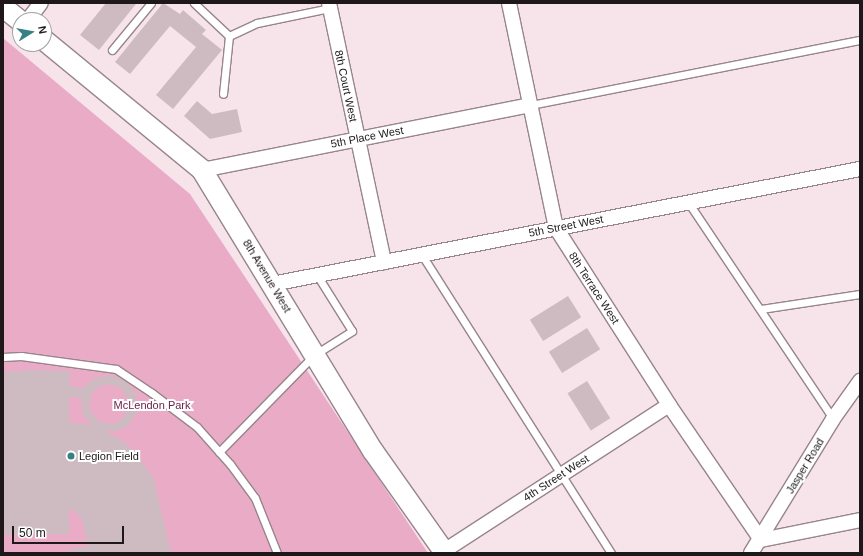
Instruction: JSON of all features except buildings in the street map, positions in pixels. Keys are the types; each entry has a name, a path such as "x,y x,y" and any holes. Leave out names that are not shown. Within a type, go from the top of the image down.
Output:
{"main road":[{"path":"3,7 12,14"},
{"name":"8th Avenue West","path":"52,47 202,170 373,451 445,552"}],"street":[{"path":"34,12 41,3"},
{"name":"8th Terrace West","path":"509,3 556,228 669,405 761,540"},
{"name":"8th Court West","path":"330,6 384,262"},
{"name":"5th Place West","path":"202,170 531,105"},
{"name":"5th Street West","path":"272,284 860,169"},
{"name":"Jasper Road","path":"751,553 761,540 833,419 860,381"},
{"name":"4th Street West","path":"445,552 562,473 669,405"},
{"path":"761,540 860,520"}],"lane":[{"path":"112,50 151,3"},
{"path":"194,3 229,36"},
{"path":"229,36 258,23 330,6"},
{"path":"223,94 229,36"},
{"path":"531,105 860,40"},
{"path":"688,202 761,309 833,419"},
{"path":"422,255 562,473 611,553"},
{"path":"219,452 314,355 352,332 317,275"},
{"path":"761,309 860,294"},
{"path":"3,357 21,356 116,369 197,427 219,452 255,498 277,553"}],"green space":[{"name":"McLendon Park","path":"3,38 12,46 12,52 20,52 190,194 428,553 3,553"}],"place":[{"name":"Legion Field","path":"71,456"}]}
